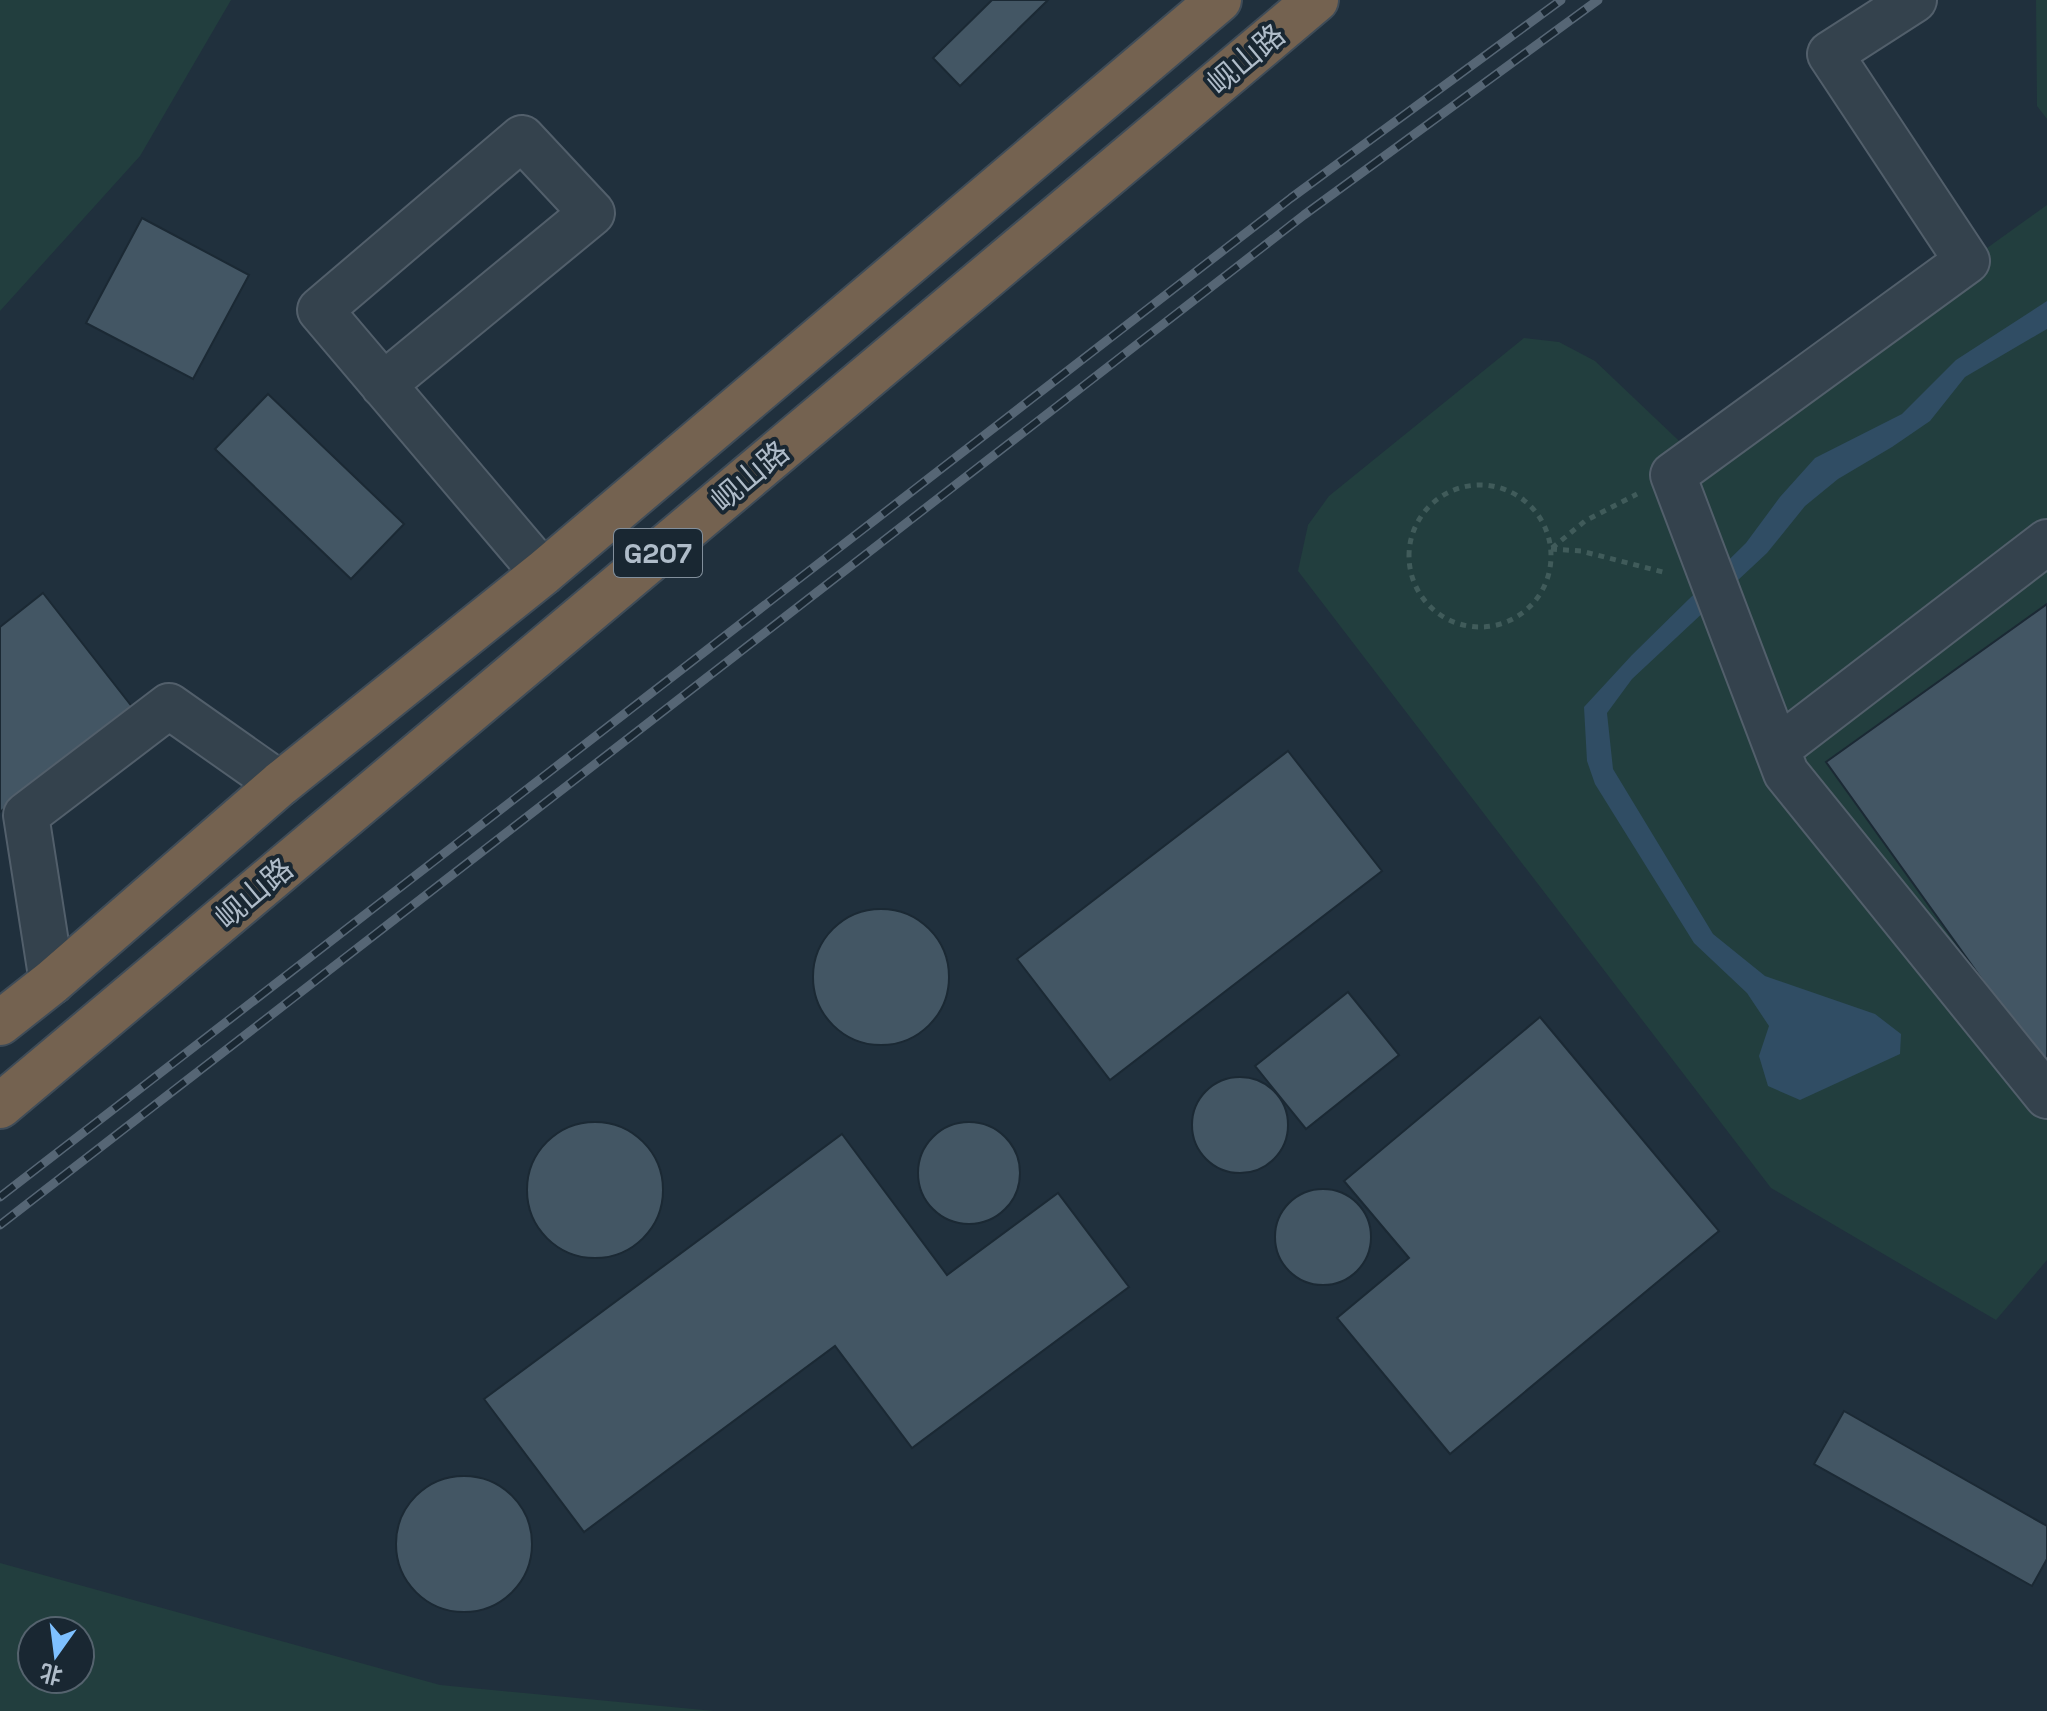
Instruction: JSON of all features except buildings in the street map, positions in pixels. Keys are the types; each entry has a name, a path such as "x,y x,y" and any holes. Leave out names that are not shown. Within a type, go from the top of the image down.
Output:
{"highway":[{"name":"岘山路","path":"0,1023 52,982 280,784 543,573 1219,0"},
{"name":"岘山路","path":"0,1106 1316,0"}],"lane":[{"path":"1914,0 1830,54 1967,261 1673,475 1786,773 2047,1096"},
{"path":"383,385 592,213 522,138 320,310 383,385 543,573"},
{"path":"1777,749 2047,542"},
{"path":"52,982 26,815 169,706 280,784"}],"path":[{"path":"1551,549 1545,526 1532,507 1513,493 1490,485 1467,486 1444,494 1426,509 1413,529 1409,552 1412,575 1421,596 1438,613 1458,623 1482,627 1504,623 1525,611 1540,594 1549,572 1551,549 1585,521 1673,475"},
{"path":"1551,549 1581,551 1655,569 1717,590"}],"green space":[{"path":"0,0 231,0 140,156 0,311"},
{"path":"2036,0 2047,0 2047,119 2037,106"},
{"path":"2047,205 2047,1260 1996,1320 1771,1188 1298,571 1308,525 1329,496 1524,338 1559,342 1595,361 1696,457"},
{"path":"0,1563 440,1685 714,1711 0,1711"}],"water":[{"path":"2047,301 2047,329 1965,377 1930,421 1838,479 1805,506 1767,553 1632,679 1607,713 1613,769 1713,934 1765,976 1875,1014 1901,1034 1900,1054 1800,1100 1768,1086 1759,1056 1769,1026 1747,993 1694,943 1595,784 1587,761 1584,707 1746,543 1780,497 1815,458 1902,414 1956,360"}],"railway":[{"path":"0,1197 1291,198 1561,0"},
{"path":"0,1225 1304,215 1598,0"}]}
